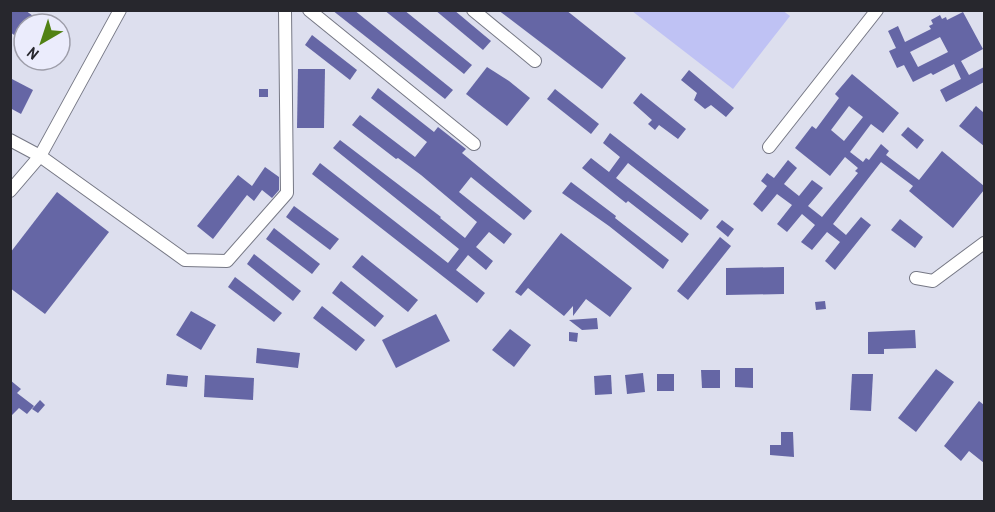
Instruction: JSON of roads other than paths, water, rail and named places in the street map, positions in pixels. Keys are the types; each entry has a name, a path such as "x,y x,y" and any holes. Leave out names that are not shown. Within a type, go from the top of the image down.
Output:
{"street":[{"path":"10,191 40,156 120,10"},
{"path":"10,140 40,156 186,260 227,261 287,193 285,10"},
{"path":"309,10 474,144"},
{"path":"473,10 535,61"},
{"path":"769,147 878,10"},
{"path":"916,278 933,281 984,243"}]}
